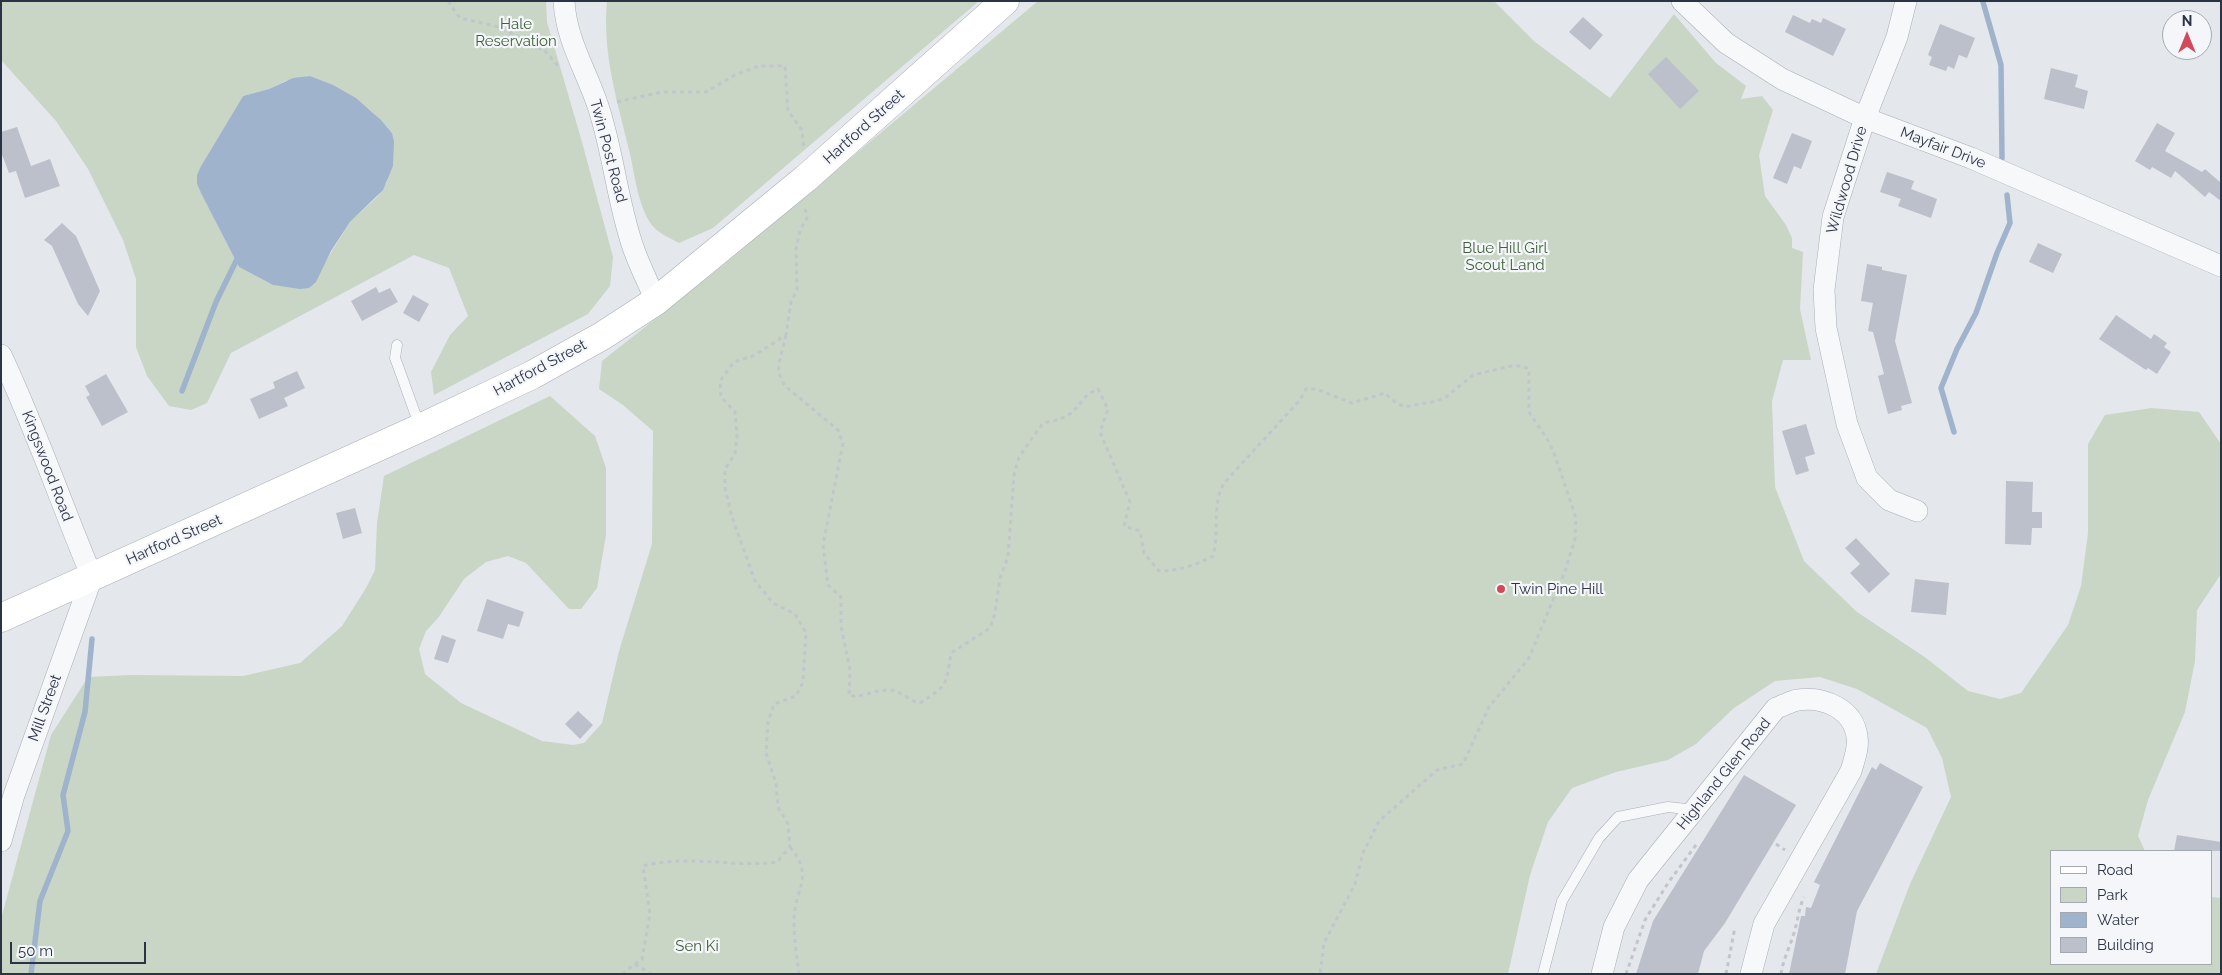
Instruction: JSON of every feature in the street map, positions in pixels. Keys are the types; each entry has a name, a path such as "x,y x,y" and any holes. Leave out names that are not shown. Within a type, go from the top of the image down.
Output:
{"street":[{"name":"Twin Post Road","path":"564,1 566,24 574,51 598,107 632,244 656,301"},
{"name":"Hartford Street","path":"1,618 420,428 532,375 578,350 656,301 805,179 1005,1"},
{"name":"Mayfair Drive","path":"1682,1 1726,43 1782,79 1865,118 1971,158 2221,266"},
{"name":"Wildwood Drive","path":"1906,1 1896,37 1865,118 1833,217 1824,290 1826,328 1847,424 1867,478 1889,500 1917,511"},
{"name":"Kingswood Road","path":"1,354 20,396 49,474 92,577"},
{"name":"Mill Street","path":"1,841 14,795 92,577"},
{"name":"Highland Glen Road","path":"1602,974 1614,927 1638,880 1776,708 1798,700 1824,700 1846,713 1858,736 1851,771 1764,924 1750,974"}],"lane":[{"path":"397,345 396,358 398,366 420,428"},
{"path":"1543,974 1562,901 1599,838 1618,817 1668,807 1696,810"}],"path":[{"path":"448,1 460,18 499,27 544,51 566,74"},
{"path":"598,107 662,92 706,92 735,75 759,66 785,66 788,111 802,130 807,218 800,230 796,249 797,290 791,302 786,335 779,362 779,373 784,385 838,430 843,444 823,545 828,585 841,596 841,626 850,670 849,696 873,694 888,690 899,692 910,701 920,703 943,688 948,678 951,653 990,628 995,613 1000,578 1008,557 1014,474 1019,457 1044,423 1072,413 1088,394 1098,389 1108,409 1100,432 1130,502 1124,526 1140,531 1144,553 1159,571 1172,571 1202,562 1213,556 1216,543 1217,493 1300,400 1306,389 1316,389 1352,403 1386,393 1395,402 1405,407 1437,402 1473,375 1511,366 1522,366 1529,369 1529,412 1549,442 1576,518 1572,554 1529,658 1489,707 1463,764 1437,770 1428,777 1379,821 1368,839 1355,884 1324,943 1320,974"},
{"path":"786,335 753,356 734,362 720,381 721,397 735,412 737,436 735,454 725,468 725,488 732,516 755,581 773,603 795,614 806,633 803,682 796,696 774,704 768,722 766,753 776,783 778,807 788,824 790,846 801,860 803,876 794,922 799,974"},
{"path":"1626,974 1645,920 1668,883 1696,845"},
{"path":"622,974 642,959 650,914 643,866 670,860 702,860 735,865 759,865 777,862 790,846"},
{"path":"1780,974 1784,956 1794,935 1797,913 1807,890"},
{"path":"1726,974 1735,927"},
{"path":"635,964 651,974"}],"green space":[{"name":"Hale Reservation","path":"1,1 546,1 547,22 613,257 610,286 588,314 434,395 431,372 450,335 468,316 449,268 414,255 231,353 207,403 191,410 169,406 147,376 136,347 136,279 123,240 88,169 56,121 1,60","holes":["310,76 355,99 374,114 392,133 387,182 377,197 350,222 309,288 273,285 239,267 197,184 201,166 243,96 269,89 285,81"]},
{"path":"607,1 979,1 713,228 679,243 664,235 651,224 640,199 612,79 607,41"},
{"path":"1038,1 1494,1 1535,42 1610,98 1674,14 1716,63 1746,86 1741,99 1762,96 1773,110 1759,155 1765,196 1786,225 1792,238 1792,248 1803,252 1800,309 1811,360 1783,360 1772,401 1775,487 1804,561 1857,612 1926,658 1968,691 2000,699 2021,693 2068,625 2081,586 2088,533 2088,444 2105,415 2152,408 2199,412 2221,444 2221,574 2197,610 2195,661 2185,712 2148,800 2138,836 2145,850 2050,850 2050,965 2212,965 2212,897 2221,898 2221,974 1876,974 1910,884 1951,797 1942,758 1927,728 1857,689 1820,677 1775,681 1734,708 1696,744 1668,760 1616,772 1572,788 1548,822 1530,875 1508,974 1,974 1,919 51,735 88,677 131,675 243,676 300,663 342,626 375,570 377,523 384,476 550,396 595,436 606,468 606,535 597,588 581,609 569,609 526,563 508,556 486,562 464,579 438,618 426,631 419,649 425,674 461,703 542,741 573,745 584,743 602,723 619,651 652,544 653,431 623,405 599,389 602,361 717,270"}],"water":[{"path":"310,76 333,85 356,98 381,120 392,133 394,141 393,166 383,190 350,222 331,251 316,282 309,288 300,289 273,285 239,267 201,193 197,184 197,175 243,96 269,89 293,78"}],"building":[{"path":"1793,15 1810,23 1812,19 1821,23 1823,18 1846,29 1833,56 1785,32"},
{"path":"1583,17 1603,35 1590,50 1569,32"},
{"path":"1940,24 1975,38 1967,58 1959,55 1954,69 1948,66 1946,71 1929,65 1932,57 1928,55"},
{"path":"1666,57 1699,91 1680,109 1648,74"},
{"path":"2051,68 2078,75 2075,87 2088,91 2084,109 2044,99"},
{"path":"2157,123 2175,133 2165,151 2202,172 2205,169 2221,183 2221,201 2209,192 2205,197 2175,171 2171,178 2152,167 2150,170 2135,161"},
{"path":"17,127 31,166 50,159 60,186 25,198 16,171 9,173 1,152 1,132"},
{"path":"1792,133 1812,141 1801,169 1794,166 1787,184 1773,178"},
{"path":"1887,172 1914,181 1911,189 1937,199 1931,218 1898,206 1901,199 1880,192"},
{"path":"62,223 76,236 100,291 88,316 78,304 52,246 44,240"},
{"path":"2038,243 2062,254 2053,273 2029,262"},
{"path":"1867,264 1882,267 1882,270 1907,275 1895,341 1912,403 1901,406 1902,410 1888,414 1878,376 1884,374 1873,332 1868,331 1873,303 1861,301"},
{"path":"376,287 379,293 390,288 398,302 362,321 351,301"},
{"path":"413,295 429,304 419,322 403,313"},
{"path":"2116,315 2151,339 2154,334 2167,343 2164,347 2171,352 2157,374 2148,368 2146,370 2099,339"},
{"path":"297,371 305,388 284,398 288,406 259,419 250,399 275,388 273,382"},
{"path":"106,374 128,412 102,426 86,397 90,395 85,386"},
{"path":"1806,424 1815,454 1805,457 1809,471 1796,475 1782,431"},
{"path":"2006,481 2033,482 2032,512 2042,512 2042,528 2032,528 2031,545 2005,544"},
{"path":"355,508 362,533 343,539 336,513"},
{"path":"1856,538 1890,574 1869,593 1850,573 1860,564 1845,548"},
{"path":"1915,579 1949,583 1946,615 1911,612"},
{"path":"487,599 524,612 519,627 508,624 503,639 477,631"},
{"path":"442,635 456,640 448,663 434,659"},
{"path":"578,711 593,725 580,739 565,724"},
{"path":"1880,763 1923,787 1857,911 1845,974 1789,974 1801,916 1805,916 1806,907 1811,908 1820,885 1814,882 1872,767 1876,770"},
{"path":"1744,775 1796,805 1725,923 1704,951 1698,974 1636,974 1653,921"},
{"path":"2177,835 2221,842 2221,851 2174,850"}],"waterway":[{"path":"1983,2 2001,65 2002,158"},
{"path":"1954,432 1941,388 1957,349 1976,313 1997,253 2010,223 2007,195"},
{"path":"182,391 216,302 238,257"},
{"path":"31,974 40,901 68,831 63,795 85,712 92,639"}],"place":[{"name":"Twin Pine Hill","path":"1501,589"}],"park label":[{"name":"Blue Hill Girl Scout Land","path":"1505,256"},
{"name":"Sen Ki","path":"697,946"}]}
